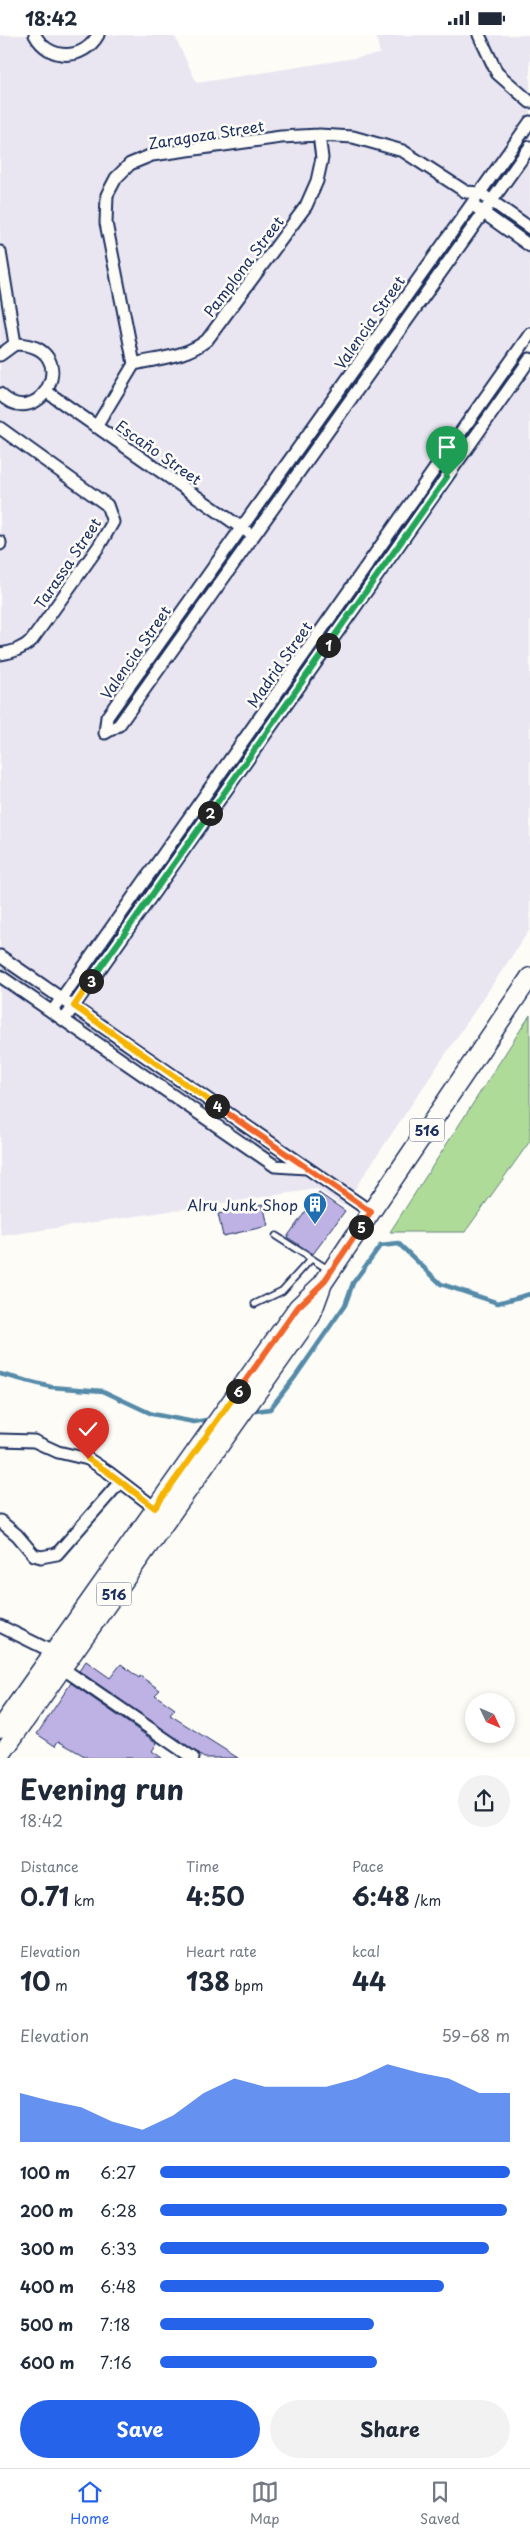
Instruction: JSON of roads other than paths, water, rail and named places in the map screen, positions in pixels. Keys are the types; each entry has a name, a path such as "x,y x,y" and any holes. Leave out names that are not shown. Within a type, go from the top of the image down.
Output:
{"main road":[{"name":"516","path":"0,1756 250,1403 327,1277 530,977"},
{"name":"516","path":"0,1728 227,1407 305,1311"}],"street":[{"path":"35,35 42,45 50,51 71,55 90,46 98,35"},
{"path":"479,35 497,73 530,102"},
{"name":"Valencia Street","path":"530,122 107,717 105,733 119,725 530,147"},
{"name":"Zaragoza Street","path":"134,364 106,223 107,195 116,178 130,164 152,155 281,137 319,135 353,137 403,151 466,192 480,193 530,228"},
{"name":"Pamplona Street","path":"134,364 186,353 207,340 306,206 318,181 322,158 319,135"},
{"path":"466,192 471,204 530,246"},
{"path":"0,251 15,345"},
{"name":"Madrid Street","path":"52,1012 530,334"},
{"path":"0,355 15,345 32,346 47,357 52,375 46,392 31,403 22,404 2,399"},
{"name":"Madrid Street","path":"64,1020 530,359"},
{"path":"96,427 134,364"},
{"name":"Escaño Street","path":"46,392 254,536"},
{"name":"Tarassa Street","path":"0,428 107,505 113,522 99,546 32,640 19,650 0,654"},
{"path":"0,956 371,1212"},
{"path":"0,976 275,1166 306,1168"},
{"path":"0,1440 34,1441 58,1452 88,1459 155,1508"},
{"path":"0,1521 17,1535 34,1555 41,1557 57,1554 120,1483"},
{"path":"0,1625 53,1653"},
{"path":"62,1668 193,1758"}],"lane":[{"path":"276,1236 311,1259 327,1277"},
{"path":"255,1304 282,1291 311,1259"}],"waterway":[{"path":"249,1412 270,1409 295,1377 345,1305 353,1283 380,1246 399,1244 441,1284 498,1303 530,1294"},
{"path":"0,1374 51,1387 103,1391 152,1414 194,1422 212,1419"}],"place":[{"name":"Alru Junk Shop","path":"315,1225"}]}
